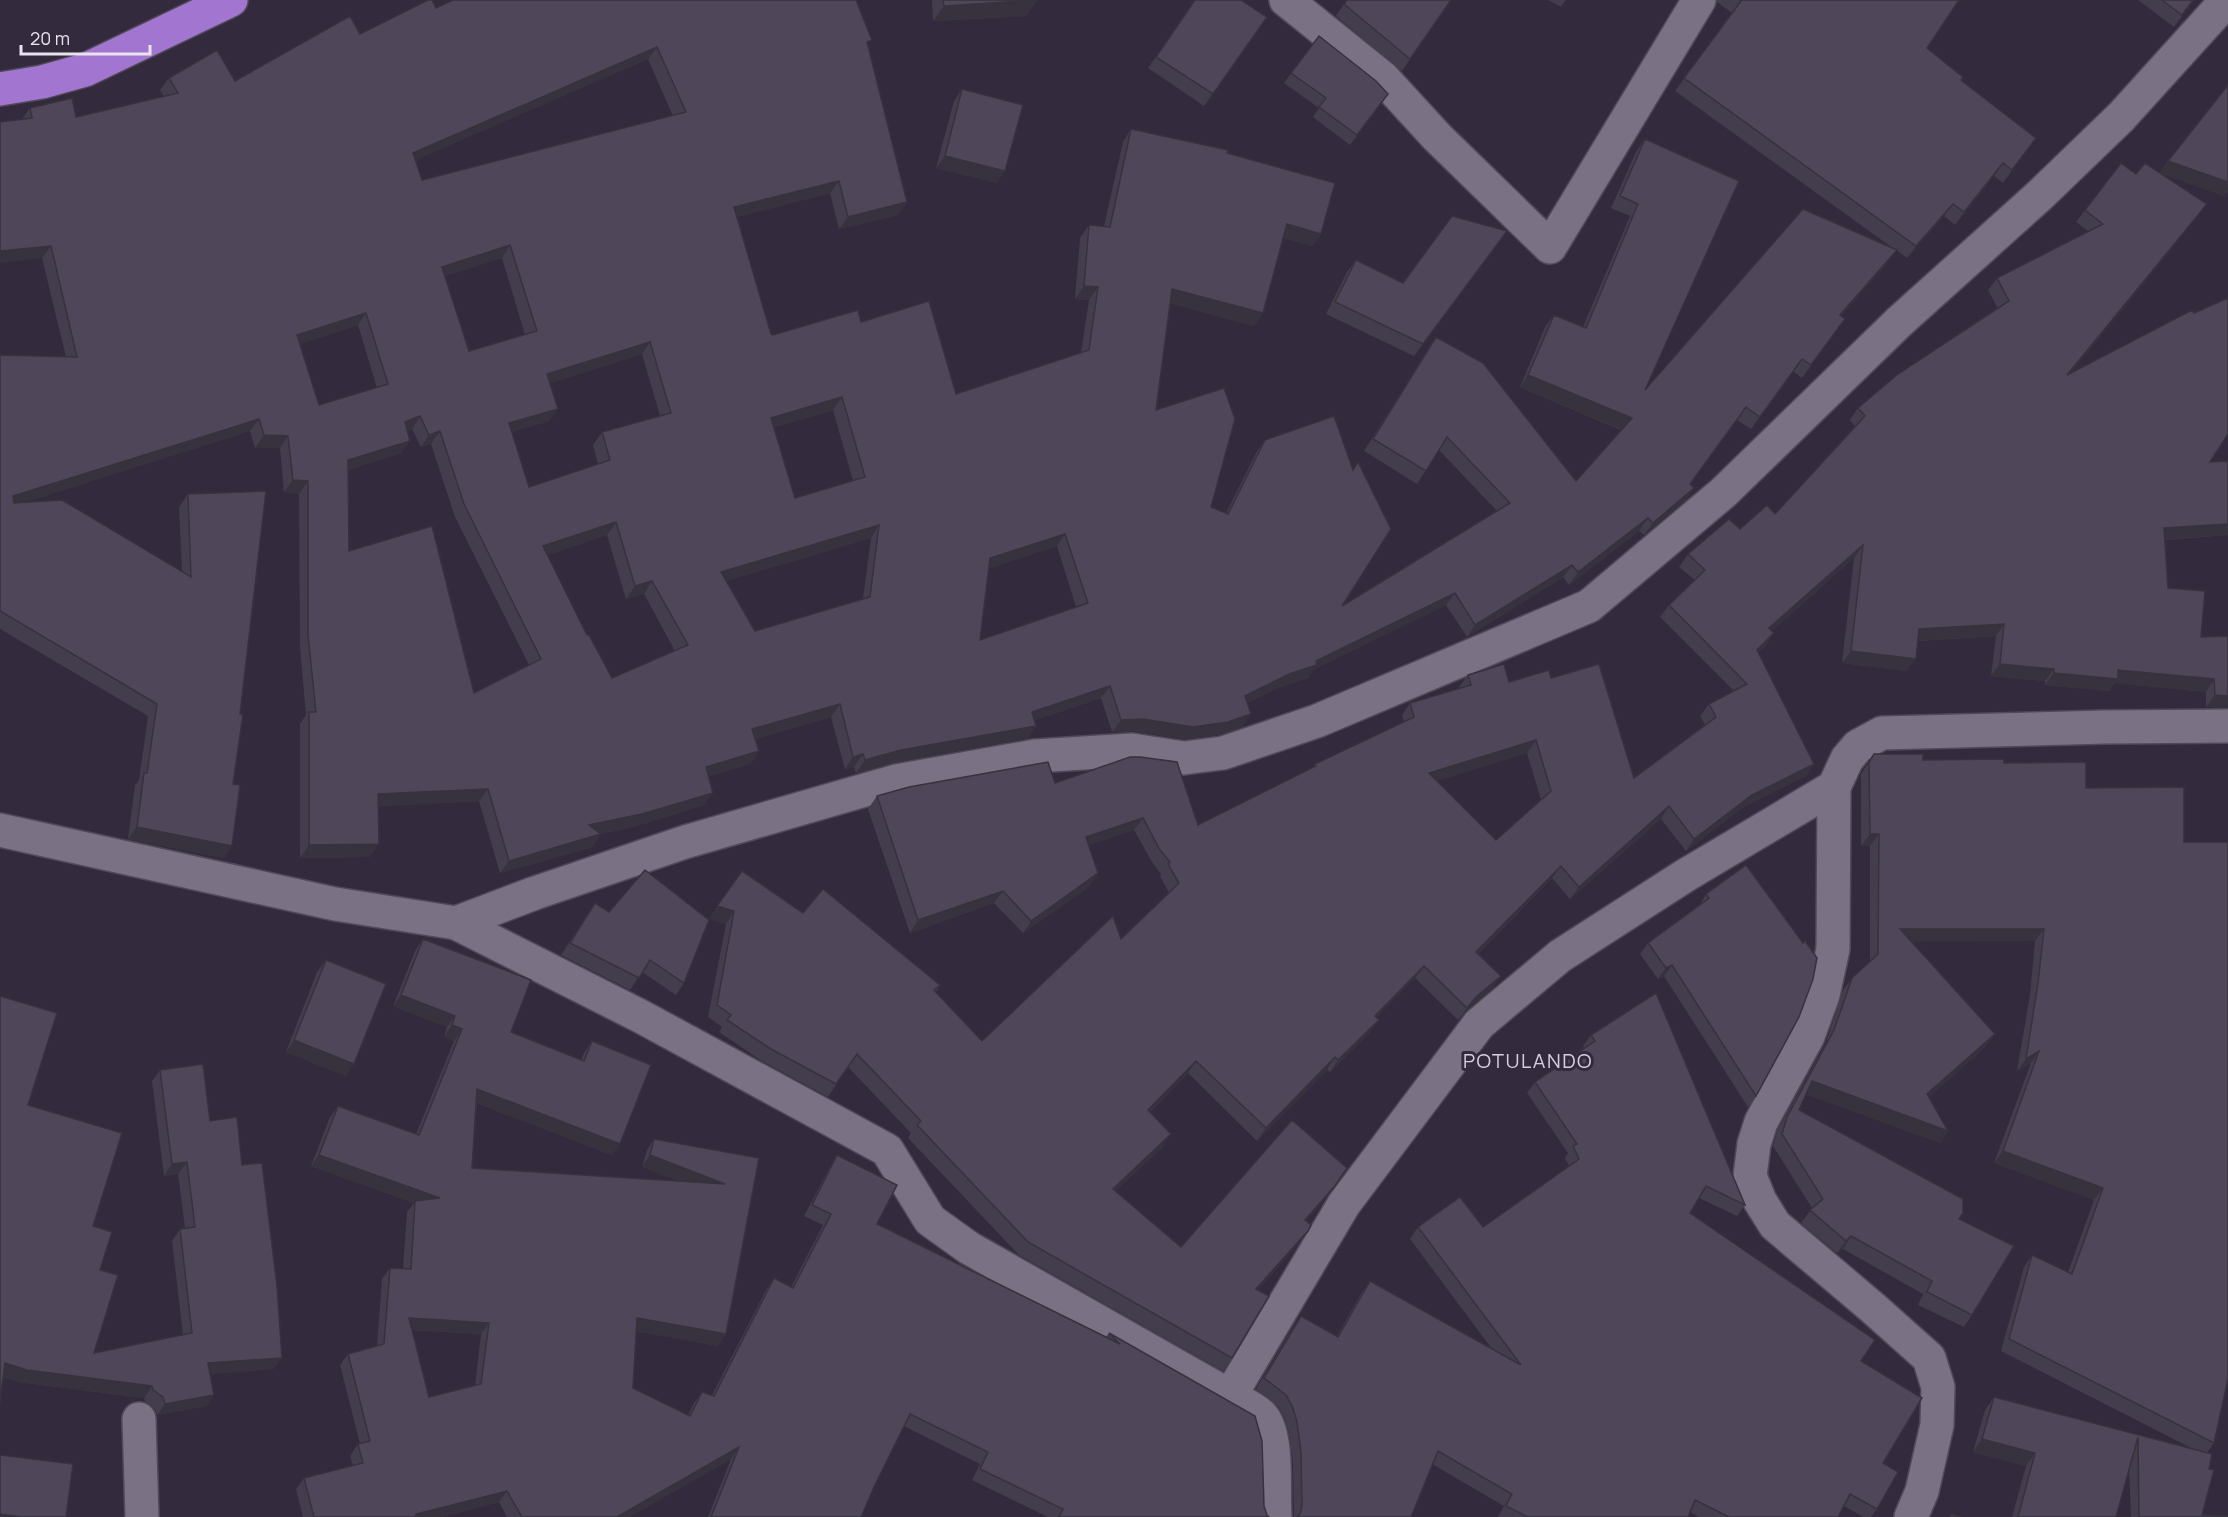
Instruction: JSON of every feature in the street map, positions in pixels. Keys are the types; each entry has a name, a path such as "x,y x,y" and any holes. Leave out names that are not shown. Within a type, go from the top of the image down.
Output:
{"highway":[{"path":"0,89 42,82 85,70 231,0"}],"street":[{"path":"1286,0 1382,77 1437,137 1550,247 1699,0"},
{"path":"456,923 535,893 685,842 896,781 1035,756 1132,750 1185,758 1223,753 1317,721 1589,606 1724,492 1899,322 2038,196 2121,117 2228,0"},
{"path":"1911,1517 1923,1491 1937,1425 1938,1387 1929,1358 1775,1225 1760,1201 1750,1176 1754,1144 1761,1122 1808,1036 1823,995 1833,949 1833,787 1846,759 1858,746 1882,733 2228,726"},
{"path":"1230,1396 1344,1204 1479,1024 1560,956 1686,874 1833,787"},
{"path":"0,830 335,904 456,923 642,1017 887,1150 930,1220 969,1248 1262,1416 1270,1433 1274,1456 1275,1517"},
{"path":"139,1419 142,1517"}],"building":[{"path":"428,0 432,0 436,8 453,0 856,0 872,40 867,42 907,202 848,217 839,181 734,207 771,334 858,310 861,322 929,301 956,394 1089,350 1098,287 1084,286 1089,225 1110,227 1131,129 1228,150 1227,153 1335,183 1321,234 1287,224 1263,313 1172,289 1156,410 1224,388 1235,419 1211,507 1228,514 1265,440 1334,416 1353,470 1358,462 1391,529 1342,606 1510,503 1447,437 1426,471 1373,439 1436,337 1483,363 1576,481 1632,418 1528,375 1554,315 1586,328 1638,204 1620,196 1645,139 1739,181 1645,390 1803,209 1897,250 1840,315 1845,319 1811,365 1802,359 1760,417 1746,407 1690,484 1694,488 1653,523 1648,518 1578,572 1572,565 1475,625 1455,593 1316,661 1317,665 1289,674 1245,696 1251,714 1228,722 1193,727 1143,719 1121,720 1110,686 1032,712 1036,726 901,750 865,760 863,754 853,757 840,704 752,729 759,751 706,767 713,793 642,814 589,825 601,834 509,861 488,789 378,794 379,844 309,845 309,712 316,712 308,635 308,481 293,480 288,436 264,435 259,419 13,496 14,503 62,500 191,577 188,494 266,491 240,714 243,714 233,784 240,785 232,846 137,827 157,704 0,611 0,355 77,357 51,246 0,251 0,122 32,118 30,108 72,98 76,117 178,93 169,78 217,50 235,81 350,16 360,34","holes":["657,47 686,112 422,180 413,153","510,245 537,331 469,351 442,267","366,313 388,384 319,405 297,335","650,342 671,413 602,432 610,460 529,487 509,423 558,409 547,374","842,397 865,477 795,498 771,418","420,416 429,435 440,431 464,504 541,659 474,693 432,526 349,551 348,460 410,441 405,422","616,522 635,586 652,581 688,645 612,678 543,546","879,525 870,597 755,631 721,572","1065,534 1088,603 980,640 990,558"]},
{"path":"943,0 1037,0 944,6"},
{"path":"1195,0 1241,0 1267,17 1213,94 1156,57"},
{"path":"1347,0 1451,0 1410,59 1344,4"},
{"path":"1740,0 1959,0 1927,48 1963,77 1961,80 2036,138 2012,170 2003,163 1964,212 1953,204 1916,246 1684,78"},
{"path":"2162,0 2193,0 2182,15"},
{"path":"1319,36 1376,81 1388,94 1357,135 1319,107 1326,98 1291,73"},
{"path":"2228,85 2228,182 2168,161"},
{"path":"962,89 1023,105 1005,171 945,156"},
{"path":"2121,163 2136,174 2145,163 2207,204 2067,375 2192,310 2194,313 2228,298 2228,434 2210,462 2228,461 2228,524 2164,528 2168,588 2205,591 2201,637 2228,636 2228,696 2215,695 2214,679 2118,670 2118,679 2054,673 2054,669 2000,664 2004,624 1919,629 1916,659 1851,651 1863,545 1769,628 1774,633 1757,650 1814,764 1752,795 1694,839 1669,806 1579,887 1561,866 1476,952 1501,976 1476,997 1467,1008 1424,966 1375,1016 1379,1020 1338,1060 1335,1057 1266,1128 1196,1061 1148,1110 1171,1134 1113,1189 1181,1247 1292,1120 1347,1168 1334,1187 1305,1220 1311,1225 1308,1231 1256,1289 1269,1296 1232,1358 1028,1242 917,1125 921,1121 857,1054 836,1084 771,1049 727,1020 731,1015 717,1005 734,911 717,906 742,871 803,913 823,889 940,985 934,990 982,1041 1113,916 1121,939 1179,883 1168,864 1170,862 1160,850 1143,818 1086,837 1098,873 1031,921 1003,891 918,920 877,796 909,787 1048,762 1055,783 1130,757 1140,757 1177,762 1198,825 1316,766 1315,764 1414,717 1410,703 1471,685 1468,675 1504,664 1509,682 1549,670 1551,678 1599,664 1634,778 1716,717 1709,704 1747,684 1669,605 1705,570 1688,554 1729,519 1740,529 1767,505 1775,514 1865,416 1858,408 1898,374 2009,301 1997,278 2103,224 2085,210","holes":["1536,740 1551,791 1496,840 1429,773"]},
{"path":"1452,216 1507,231 1423,344 1335,302 1356,260 1403,283"},
{"path":"1874,754 1923,754 1923,760 2004,759 2004,763 2086,762 2086,788 2184,787 2184,842 2228,842 2228,1379 2214,1443 2009,1339 2032,1255 2072,1274 2103,1188 2003,1151 2039,1051 2026,1059 2044,929 1900,929 1995,1034 1927,1094 1948,1131 1812,1081 1799,1110 1963,1199 1963,1213 1959,1219 2014,1246 1972,1315 1927,1292 1932,1281 1851,1236 1846,1241 1810,1210 1823,1199 1782,1134 1787,1117 1834,1030 1852,978 1878,954 1879,834 1870,834 1869,762"},
{"path":"1746,865 1803,943 1805,941 1817,958 1813,979 1799,1017 1756,1096 1672,965 1666,968 1648,943 1709,898 1706,894"},
{"path":"645,870 709,920 684,983 650,960 639,978 570,943 595,903 609,912"},
{"path":"423,939 531,980 511,1032 584,1061 592,1041 651,1065 620,1144 477,1089 472,1168 725,1184 650,1155 654,1139 759,1158 726,1334 637,1318 633,1388 690,1416 702,1392 714,1396 774,1278 793,1288 831,1214 812,1205 837,1155 897,1185 877,1224 1120,1344 1109,1333 1255,1416 1262,1441 1264,1506 1269,1517 1059,1517 1063,1509 980,1469 988,1452 910,1414 861,1517 711,1517 739,1447 617,1517 522,1517 507,1491 416,1514 416,1517 314,1517 304,1478 363,1463 358,1444 370,1441 348,1354 384,1344 390,1268 411,1269 415,1201 440,1198 319,1155 338,1106 419,1135 462,1029 452,1025 455,1016 401,995","holes":["409,1318 489,1323 481,1384 429,1397"]},
{"path":"326,960 386,984 354,1064 294,1040"},
{"path":"1656,993 1745,1205 1706,1186 1690,1213 1875,1340 1861,1361 1922,1398 1883,1463 1898,1472 1877,1509 1850,1494 1838,1517 1729,1517 1695,1500 1688,1517 1528,1517 1506,1506 1512,1494 1438,1451 1411,1517 1297,1517 1302,1505 1301,1452 1297,1422 1286,1395 1264,1378 1301,1316 1338,1337 1370,1281 1521,1365 1418,1227 1460,1197 1483,1227 1579,1159 1573,1146 1577,1144 1535,1082 1595,1041 1591,1035"},
{"path":"0,996 57,1013 28,1105 122,1133 93,1226 112,1232 100,1270 118,1275 94,1353 192,1333 180,1229 195,1227 187,1162 172,1164 160,1070 203,1064 210,1121 237,1117 242,1165 262,1163 277,1286 282,1358 208,1363 214,1395 165,1404 163,1397 153,1390 152,1386 27,1370 5,1363 0,1403"},
{"path":"1994,1397 2212,1454 2209,1469 2214,1470 2202,1515 2228,1517 2139,1517 2138,1437 2116,1517 2018,1517 2035,1453 1982,1439"},
{"path":"0,1455 73,1464 66,1517 21,1517 0,1514"}],"district":[{"name":"POTULANDO","path":"1528,1060"}]}
